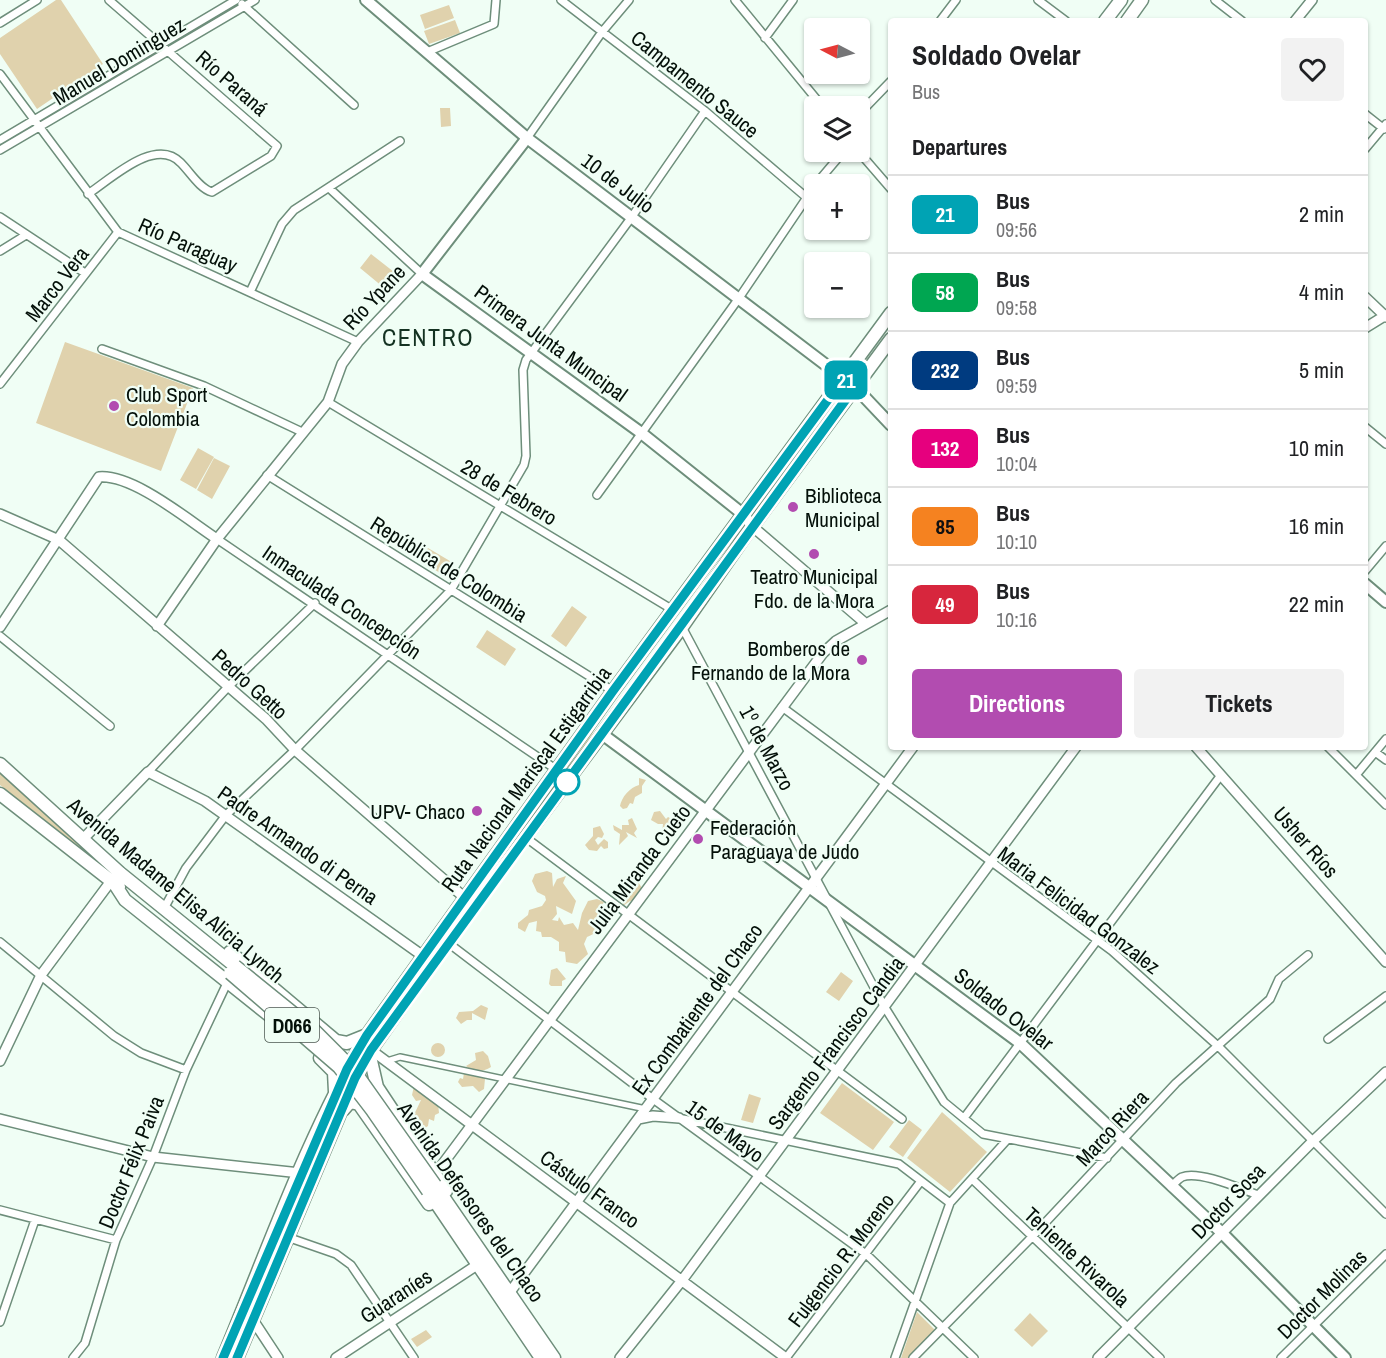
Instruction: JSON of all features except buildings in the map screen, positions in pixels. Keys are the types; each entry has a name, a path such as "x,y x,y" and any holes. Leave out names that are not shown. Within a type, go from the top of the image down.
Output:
{"highway":[{"path":"1107,18 1121,0"},
{"path":"1129,18 1142,0"},
{"name":"Ruta Nacional Mariscal Estigarribia","path":"351,1074 367,1035 423,956 558,771 613,691 888,317"},
{"name":"Ruta Nacional Mariscal Estigarribia","path":"351,1074 682,627 888,343"},
{"path":"602,708 614,717"},
{"name":"Avenida Madame Elisa Alicia Lynch","path":"0,764 82,839 115,879"},
{"name":"Avenida Madame Elisa Alicia Lynch","path":"1,794 115,879 351,1074"},
{"path":"115,879 137,879 336,1041 347,1044 367,1035"},
{"path":"231,973 330,1067 336,1079 335,1096"},
{"path":"370,1051 377,1087 433,1183"},
{"path":"223,1358 300,1173 335,1096 351,1074"},
{"path":"237,1358 337,1119 351,1074"},
{"name":"Avenida Defensores del Chaco","path":"351,1074 433,1183 554,1358"},
{"path":"337,1119 350,1102 359,1104 417,1190 447,1221"},
{"name":"Avenida Defensores del Chaco","path":"433,1183 447,1221 541,1358"}],"main road":[{"name":"10 de Julio","path":"366,0 527,138 855,387"},
{"name":"Río Ypane","path":"422,274 527,138"},
{"name":"Primera Junta Muncipal","path":"422,274 640,432 744,515 753,527"},
{"path":"855,387 888,422"},
{"path":"1368,587 1386,602"},
{"name":"Soldado Ovelar","path":"602,734 1020,1043 1222,1233 1345,1358"}],"street":[{"path":"0,23 36,0"},
{"name":"Río Paraná","path":"88,194 150,154 163,153 177,159 212,192 271,156 277,146 110,0"},
{"path":"237,0 354,105"},
{"name":"Manuel Dominguez","path":"0,140 237,0"},
{"name":"Manuel Dominguez","path":"0,150 255,0"},
{"path":"427,52 494,24 496,0"},
{"name":"Campamento Sauce","path":"561,0 705,111 804,195"},
{"name":"Río Ypane","path":"527,138 602,32 628,0"},
{"path":"735,0 814,96"},
{"path":"765,38 793,0"},
{"path":"942,18 956,0"},
{"path":"1038,0 1062,18"},
{"path":"1215,0 1238,18"},
{"path":"1297,18 1312,0"},
{"name":"Río Paraguay","path":"0,74 32,120 118,232 358,342"},
{"path":"870,103 888,84"},
{"path":"167,903 186,868 226,815 296,750 451,590 526,456 523,370 530,352 631,218 705,111"},
{"path":"1368,116 1385,127 1368,146"},
{"path":"251,291 282,224 294,210 400,141"},
{"path":"825,174 835,162"},
{"path":"868,162 888,186"},
{"name":"Primera Junta Muncipal","path":"329,188 422,274"},
{"path":"597,495 640,432 739,298 804,200"},
{"path":"0,217 85,273"},
{"name":"Marco Vera","path":"0,384 118,232"},
{"path":"0,251 26,235"},
{"name":"Río Ypane","path":"157,626 217,539 267,474 328,402 342,364 358,342 422,274"},
{"path":"1368,300 1386,316 1368,326"},
{"path":"102,349 204,386 302,432"},
{"name":"28 de Febrero","path":"328,402 674,610"},
{"path":"1368,429 1386,444"},
{"name":"República de Colombia","path":"267,474 613,691"},
{"name":"Inmaculada Concepción","path":"59,540 99,477 113,478 142,490 315,603 387,656 558,771"},
{"name":"Pedro Getto","path":"0,514 59,540 465,898"},
{"path":"753,527 865,623"},
{"path":"0,627 59,540"},
{"path":"1368,567 1386,546"},
{"path":"82,839 228,687 315,603"},
{"name":"Julia Miranda Cueto","path":"433,1183 472,1124 823,652 865,623 888,612"},
{"name":"1º de Marzo","path":"682,627 750,750 885,1006 944,1102 983,1134 1107,1158"},
{"path":"0,636 110,726"},
{"name":"Maria Felicidad Gonzalez","path":"782,707 991,864 1096,939 1219,1047 1386,1214"},
{"path":"1356,775 1386,739"},
{"name":"Ex Combatiente del Chaco","path":"510,1292 910,750"},
{"name":"Sargento Francisco Candia","path":"620,1358 683,1279 1074,750"},
{"name":"Usher Ríos","path":"1199,750 1386,962"},
{"path":"1331,750 1386,805"},
{"path":"1375,752 1386,760"},
{"name":"Padre Armando di Perna","path":"148,772 205,801 226,815 423,956"},
{"path":"964,1119 1096,939 1221,776"},
{"path":"525,837 902,1119"},
{"path":"0,1061 41,975 115,879"},
{"path":"0,942 129,1046 186,1070"},
{"name":"15 de Mayo","path":"447,942 653,1099 866,1254 974,1358"},
{"name":"Marco Riera","path":"913,1358 1031,1238 1176,1083 1219,1047 1270,999 1279,979 1308,955"},
{"name":"Doctor Félix Paiva","path":"73,1358 86,1343 116,1240 153,1157 186,1070 231,973"},
{"path":"1328,1039 1386,996"},
{"name":"Cástulo Franco","path":"370,1051 387,1061 683,1279 786,1358"},
{"path":"387,1061 400,1057 646,1109"},
{"name":"Doctor Sosa","path":"1098,1358 1258,1195 1386,1072"},
{"path":"638,1119 653,1116 679,1118 899,1164 950,1203"},
{"path":"0,1119 153,1157 300,1173"},
{"path":"895,1358 950,1203 1007,1140"},
{"path":"1171,1187 1184,1176 1206,1178 1258,1195"},
{"name":"Teniente Rivarola","path":"972,1179 1031,1238 1160,1358"},
{"name":"Fulgencio R. Moreno","path":"786,1358 921,1181"},
{"path":"0,1210 116,1240"},
{"path":"0,1322 35,1220"},
{"path":"287,1237 345,1259 414,1358"},
{"name":"Doctor Molinas","path":"1281,1358 1386,1254"},
{"name":"Guaraníes","path":"336,1358 477,1265"},
{"path":"253,1320 278,1358"}],"shaded area":[{"path":"56,0 61,0 103,64 37,109 0,54 0,38"},
{"path":"449,5 454,18 425,29 420,15"},
{"path":"455,20 460,33 429,44 424,31"},
{"path":"157,52 158,53 74,101"},
{"path":"440,108 450,108 451,126 441,127"},
{"path":"371,254 394,272 383,287 360,268"},
{"name":"Club Sport Colombia","path":"65,342 193,388 161,471 36,423"},
{"path":"198,448 214,457 196,489 180,480"},
{"path":"214,458 230,466 212,499 197,490"},
{"path":"428,548 455,564 447,577 420,561"},
{"path":"572,606 587,617 566,647 551,636"},
{"path":"487,630 516,649 505,666 476,647"},
{"path":"600,720 583,750 424,965 581,749"},
{"path":"0,769 112,875 0,785"},
{"path":"639,778 646,780 642,786 642,793 635,797 633,804 630,803 627,808 623,809 620,806 622,800 629,790 639,785"},
{"path":"660,811 666,819 668,817 677,822 676,834 671,834 669,839 662,833 663,824 651,820 654,812"},
{"path":"632,818 637,829 634,833 637,838 626,832 628,836 619,845 620,834 614,830 613,825 622,830 622,825 629,825 628,820"},
{"path":"600,826 604,834 602,838 598,837 595,840 598,845 604,839 608,842 608,848 604,849 601,846 597,851 589,850 585,845 593,836 593,828"},
{"path":"547,871 552,873 553,887 557,879 566,876 563,883 576,901 572,914 556,906 557,914 552,920 558,921 559,917 564,925 573,923 578,930 588,901 597,899 604,902 597,912 603,918 602,925 587,937 584,944 588,954 577,964 566,962 565,952 559,951 559,942 551,937 542,937 541,932 536,931 537,921 529,923 525,932 518,928 518,923 528,915 529,910 542,906 546,900 545,896 537,892 532,881 535,874"},
{"path":"628,878 638,882 644,891 632,902 623,906 622,901 627,893 622,884"},
{"path":"557,968 566,979 562,981 562,986 551,986 549,984 551,970"},
{"path":"841,972 853,981 839,1001 826,992"},
{"path":"481,1005 488,1008 485,1020 472,1013 472,1020 461,1024 456,1018 459,1012 473,1011"},
{"path":"438,1043 443,1045 445,1050 443,1055 438,1057 433,1055 431,1050 433,1045"},
{"path":"483,1051 488,1056 491,1067 478,1071 466,1066 476,1060 475,1053"},
{"path":"464,1073 478,1076 481,1074 485,1079 484,1089 479,1092 473,1086 462,1087 458,1082 460,1078 463,1079"},
{"path":"842,1083 894,1122 873,1150 820,1113"},
{"path":"414,1086 438,1103 439,1113 435,1115 434,1121 429,1119 428,1126 416,1134 410,1123 421,1100 416,1101 412,1095"},
{"path":"749,1094 761,1098 753,1123 741,1120"},
{"path":"942,1112 987,1152 950,1192 907,1158"},
{"path":"909,1120 922,1130 903,1157 889,1147"},
{"path":"917,1312 935,1330 910,1358 901,1358"},
{"path":"1030,1313 1048,1331 1032,1347 1014,1330"},
{"path":"426,1330 432,1337 417,1347 411,1339"}],"bus line":[{"name":"21","path":"223,1358 300,1173 347,1069 367,1035 613,691 844,378 855,387 682,627 447,942 371,1050 355,1078 337,1119 237,1358"}],"place":[{"name":"Club Sport Colombia","path":"114,406"},
{"name":"Biblioteca Municipal","path":"793,507"},
{"name":"Teatro Municipal Fdo. de la Mora","path":"814,554"},
{"name":"Bomberos de Fernando de la Mora","path":"862,660"},
{"name":"UPV- Chaco","path":"477,811"},
{"name":"Federación Paraguaya de Judo","path":"698,839"}],"district":[{"name":"CENTRO","path":"428,337"}]}
